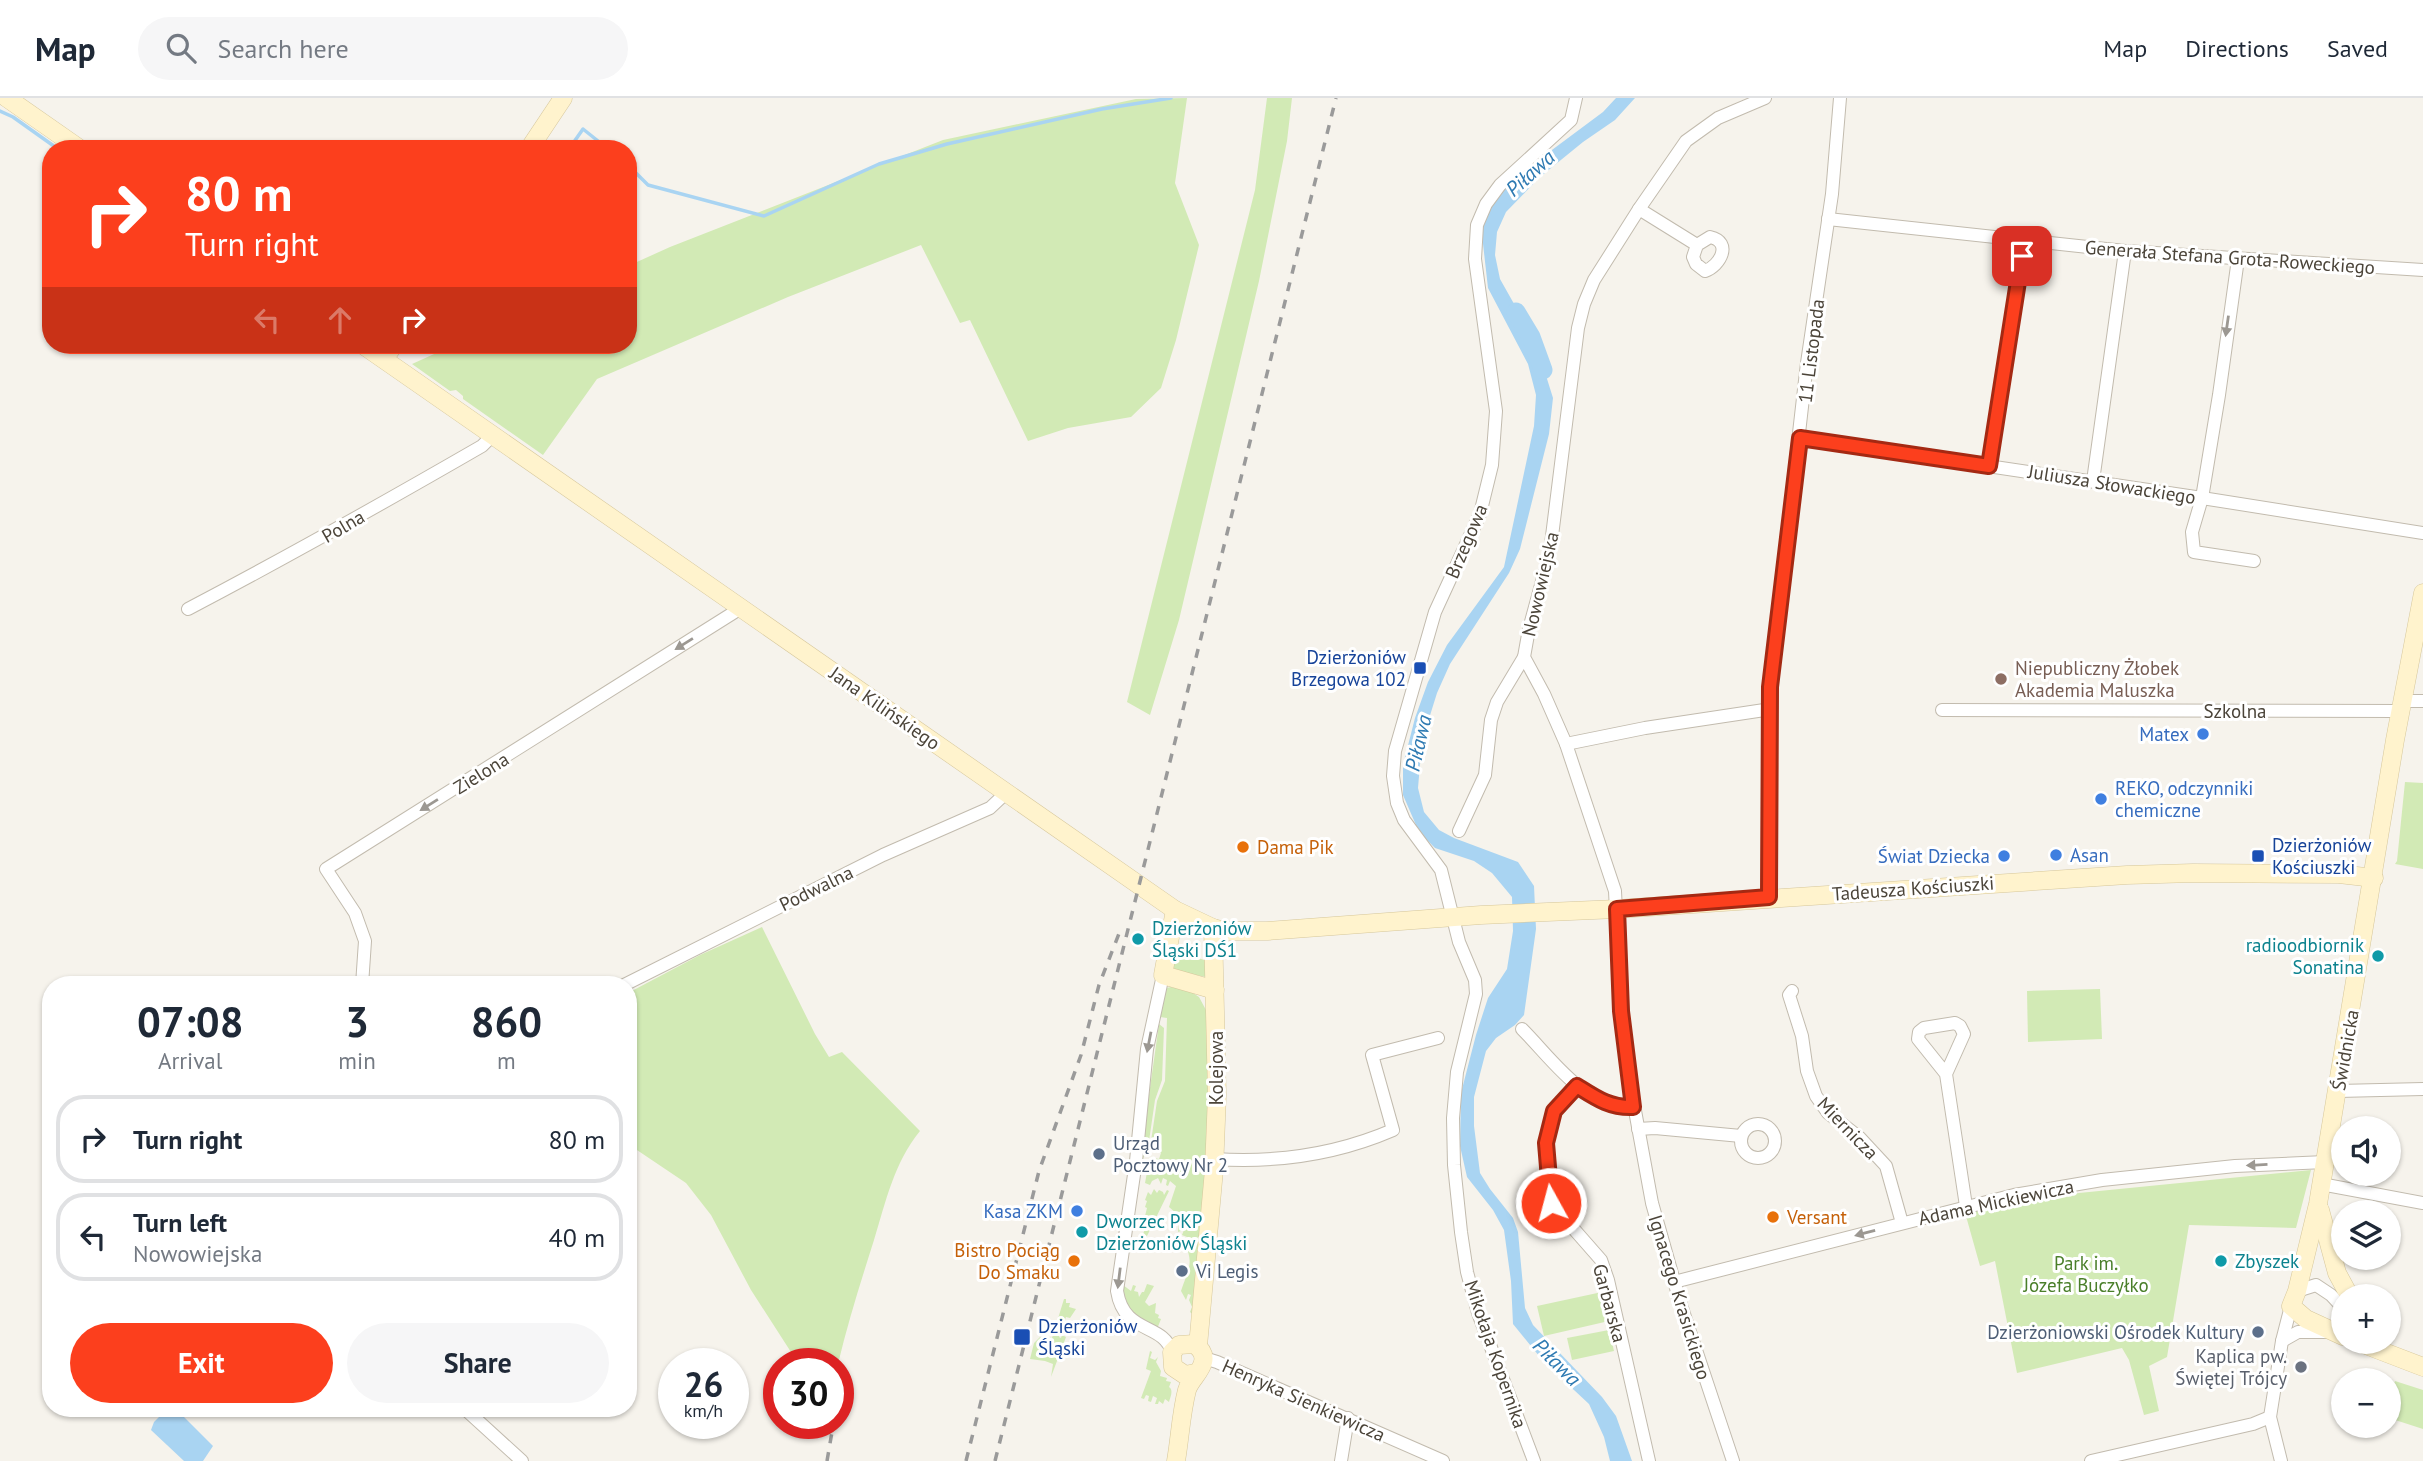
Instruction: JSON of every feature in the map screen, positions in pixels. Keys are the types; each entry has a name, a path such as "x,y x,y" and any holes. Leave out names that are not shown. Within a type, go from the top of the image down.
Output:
{"street":[{"path":"6,98 67,140"},
{"path":"535,140 564,98"},
{"name":"Brzegowa","path":"1452,917 1441,870 1411,831 1397,803 1393,776 1395,751 1435,612 1480,514 1492,465 1496,411 1475,259 1476,225 1486,204 1500,185 1571,120 1576,98"},
{"name":"Nowowiejska","path":"1638,1129 1621,1011 1617,909 1609,873 1566,744 1524,657 1550,552 1581,316 1594,280 1686,141 1727,114 1765,98"},
{"name":"11 Listopada","path":"1769,897 1770,687 1807,363 1828,219 1840,98"},
{"path":"1639,209 1697,245"},
{"name":"Generała Stefana Grota-Roweckiego","path":"1828,219 2125,251 2423,270"},
{"path":"1989,466 2025,239"},
{"path":"2093,481 2125,251"},
{"path":"2238,259 2202,498 2192,533 2194,552 2254,561"},
{"name":"Jana Kilińskiego","path":"392,354 493,435 1175,910 1224,931 1267,931 1452,917"},
{"name":"Polna","path":"188,609 404,491 482,446 493,435"},
{"name":"Juliusza Słowackiego","path":"1800,438 2423,533"},
{"name":"Świdnicka","path":"2281,1461 2270,1417 2282,1341 2318,1204 2423,593"},
{"name":"Zielona","path":"363,976 365,941 355,913 327,869 741,608"},
{"path":"1459,831 1485,775 1491,720 1497,702 1524,657"},
{"name":"Szkolna","path":"1942,710 2402,706 2423,701"},
{"path":"1566,744 1634,730 1771,709"},
{"name":"Podwalna","path":"637,978 883,855 990,808 1007,793"},
{"name":"Tadeusza Kościuszki","path":"1452,917 1617,909 2153,874 2339,874 2374,878"},
{"path":"1172,1352 1179,1345 1194,1360 1173,1367 1172,1352 1164,1338 1140,1327 1127,1315 1117,1291 1136,1161 1147,1049 1175,910"},
{"name":"Mikołaja Kopernika","path":"1452,917 1476,987 1457,1073 1452,1118 1463,1247 1478,1313 1534,1461"},
{"name":"Kolejowa","path":"1176,1461 1202,1312 1215,1159 1217,1095 1213,928"},
{"path":"1163,975 1215,990"},
{"name":"Miernicza","path":"1792,991 1789,995 1802,1036 1807,1072 1816,1096 1828,1113 1860,1138 1886,1167 1902,1223"},
{"path":"1522,1029 1577,1086 1607,1105 1618,1108 1633,1107"},
{"path":"1215,1159 1303,1157 1368,1141 1392,1130 1372,1055 1438,1038"},
{"path":"1946,1074 1966,1206"},
{"name":"Garbarska","path":"1577,1086 1554,1111 1546,1143 1551,1203 1601,1260 1608,1280 1649,1461"},
{"path":"2338,1091 2423,1089"},
{"path":"1638,1129 1741,1136"},
{"name":"Ignacego Krasickiego","path":"1638,1129 1652,1203 1674,1282 1733,1461"},
{"name":"Adama Mickiewicza","path":"1674,1282 2014,1195 2102,1180 2235,1166 2325,1162"},
{"path":"2321,1184 2423,1203"},
{"path":"2318,1204 2337,1273 2343,1284"},
{"path":"2331,1296 2316,1285 2294,1298 2306,1319 2331,1331"},
{"path":"2282,1341 2308,1330 2331,1333"},
{"path":"2401,1353 2419,1365"},
{"path":"2390,1354 2419,1365"},
{"name":"Henryka Sienkiewicza","path":"1194,1360 1217,1362 1443,1461"},
{"path":"474,1417 522,1461"},
{"path":"2091,1461 2253,1424 2270,1417"},
{"path":"1341,1461 1348,1418"}],"green space":[{"path":"1187,98 1175,183 1199,245 1176,340 1161,388 1131,417 1068,428 1028,441 970,320 960,323 921,245 788,297 597,379 543,455 463,399 456,390 450,391 412,364 434,354 637,354 637,262 943,140 1136,99"},
{"path":"1267,98 1292,98 1287,141 1259,281 1179,620 1150,715 1127,702 1255,190"},
{"path":"2405,782 2423,783 2423,869 2395,864"},
{"path":"762,927 829,1057 842,1052 920,1131 904,1156 892,1183 842,1348 788,1348 751,1290 711,1215 686,1183 637,1150 637,988 700,955"},
{"path":"1172,949 1207,961 1206,977 1171,970"},
{"path":"1166,988 1190,991 1199,997 1206,1010 1208,1026 1210,1123 1196,1317 1190,1312 1191,1295 1188,1294 1186,1300 1181,1291 1190,1261 1185,1243 1187,1237 1182,1235 1184,1230 1178,1232 1179,1221 1175,1219 1176,1213 1169,1207 1176,1186 1170,1181 1168,1186 1166,1185 1167,1180 1163,1178 1161,1184 1158,1178 1150,1185 1145,1183 1148,1167 1151,1167 1154,1158 1159,1159 1161,1153 1150,1148 1157,1101 1165,1081 1167,1018 1160,1017"},
{"path":"2100,989 2102,1039 2028,1042 2027,991"},
{"path":"1159,1024 1164,1028 1162,1080 1155,1100 1149,1141 1143,1159 1145,1160 1137,1180"},
{"name":"Park im. Józefa Buczyłko","path":"2311,1170 2296,1228 2189,1225 2167,1357 2149,1366 2159,1411 2144,1415 2129,1360 2122,1348 2017,1373 1995,1261 1980,1266 1964,1209 2013,1205 2079,1193"},
{"path":"1154,1189 1164,1195 1169,1191 1147,1236 1143,1234 1145,1229 1142,1228 1147,1208 1145,1200 1148,1192 1151,1195"},
{"path":"1147,1284 1154,1286 1145,1302 1149,1306 1156,1303 1155,1313 1161,1319 1157,1329 1133,1312 1124,1293 1123,1285 1131,1291 1133,1285 1136,1286 1134,1291 1138,1292 1139,1297"},
{"path":"1602,1292 1609,1321 1544,1336 1537,1306"},
{"path":"1064,1299 1066,1303 1070,1303 1069,1307 1076,1309 1070,1318 1066,1317 1059,1337 1066,1337 1051,1377 1053,1364 1030,1359 1034,1343 1040,1337 1052,1338"},
{"path":"1609,1330 1614,1351 1572,1360 1567,1338"},
{"path":"1150,1351 1150,1358 1155,1360 1158,1357 1156,1362 1161,1371 1160,1376 1171,1382 1169,1402 1165,1399 1163,1404 1159,1401 1155,1404 1157,1398 1153,1396 1151,1402 1148,1401 1149,1396 1141,1398 1151,1371 1146,1369"},
{"path":"2401,1383 2423,1390 2423,1429 2401,1422"}],"water":[{"path":"1616,98 1635,98 1615,120 1540,177 1506,212 1497,232 1495,255 1500,279 1522,318 1543,366 1553,398 1549,434 1520,549 1509,573 1450,664 1437,693 1422,741 1418,788 1424,812 1439,830 1518,862 1534,886 1536,929 1524,1015 1496,1038 1486,1051 1474,1097 1474,1126 1480,1173 1513,1218 1518,1232 1525,1308 1533,1325 1602,1397 1616,1416 1632,1461 1610,1461 1604,1437 1589,1404 1544,1362 1513,1324 1511,1281 1504,1230 1493,1210 1467,1177 1460,1146 1461,1093 1488,998 1507,969 1513,931 1512,897 1492,873 1474,861 1435,848 1419,832 1403,795 1403,765 1428,682 1447,645 1504,567 1534,426 1536,395 1528,364 1488,288 1481,226 1491,205 1513,179 1603,112"},
{"path":"159,1417 184,1417 213,1446 203,1461 184,1461 151,1430"}],"waterway":[{"path":"637,174 648,185 764,216 879,164 947,144 1102,109 1171,98"},
{"path":"0,111 45,140"},
{"path":"575,140 583,129 597,140"},
{"name":"Piława","path":"1516,312 1531,337 1543,370"}],"railway":[{"path":"995,1461 1336,98"},
{"path":"966,1461 1039,1171 1081,1055 1099,985 1120,931"},
{"path":"827,1461 831,1439"}],"place":[{"name":"Dzierżoniów Brzegowa 102","path":"1420,668"},
{"name":"Niepubliczny Żłobek Akademia Maluszka","path":"2001,679"},
{"name":"Matex","path":"2203,734"},
{"name":"REKO, odczynniki chemiczne","path":"2101,799"},
{"name":"Dama Pik","path":"1243,847"},
{"name":"Asan","path":"2056,855"},
{"name":"Świat Dziecka","path":"2004,856"},
{"name":"Dzierżoniów Kościuszki","path":"2258,856"},
{"name":"Dzierżoniów Śląski DŚ1","path":"1138,939"},
{"name":"radioodbiornik Sonatina","path":"2378,956"},
{"name":"Urząd Pocztowy Nr 2","path":"1099,1154"},
{"name":"Kasa ZKM","path":"1077,1211"},
{"name":"Versant","path":"1773,1217"},
{"name":"Dworzec PKP Dzierżoniów Śląski","path":"1082,1232"},
{"name":"Bistro Pociąg Do Smaku","path":"1074,1261"},
{"name":"Zbyszek","path":"2221,1261"},
{"name":"Vi Legis","path":"1182,1271"},
{"name":"Dzierżoniowski Ośrodek Kultury","path":"2258,1332"},
{"name":"Dzierżoniów Śląski","path":"1022,1337"},
{"name":"Kaplica pw. Świętej Trójcy","path":"2301,1367"}],"route":[{"path":"1551,1203 1546,1143 1554,1111 1577,1086 1607,1105 1618,1108 1633,1107 1621,1011 1617,909 1769,897 1770,687 1800,438 1989,466 2022,256"}]}
